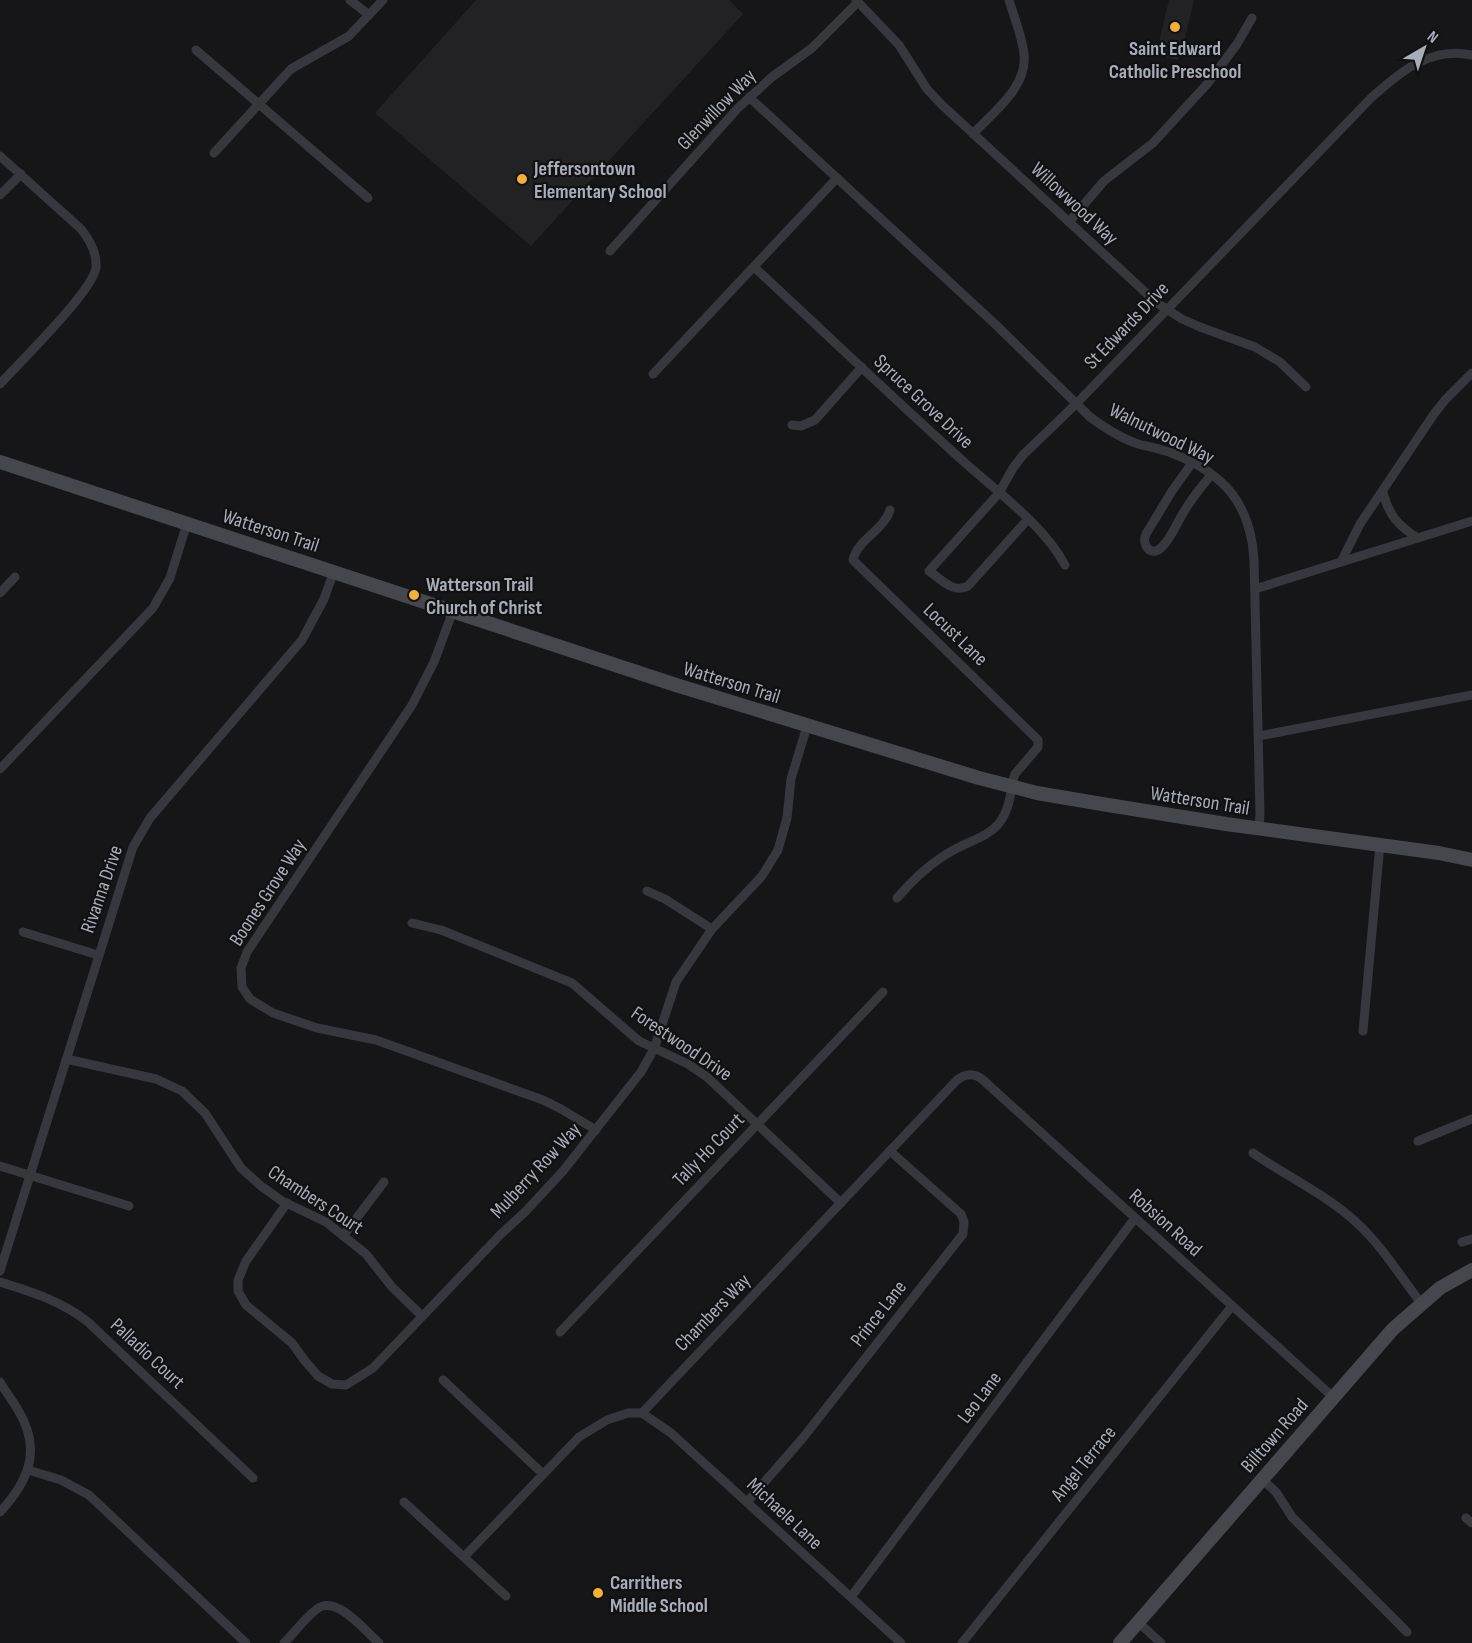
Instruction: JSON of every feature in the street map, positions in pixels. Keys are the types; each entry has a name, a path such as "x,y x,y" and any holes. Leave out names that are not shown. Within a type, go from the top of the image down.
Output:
{"main road":[{"name":"Watterson Trail","path":"0,462 676,685 1011,786 1102,804 1259,829 1380,844 1472,861"},
{"name":"Billtown Road","path":"1120,1643 1393,1329 1420,1303 1440,1288 1472,1270"}],"street":[{"path":"350,0 369,15"},
{"path":"214,153 291,69 350,36 383,0"},
{"path":"973,134 1012,92 1023,70 1022,44 1009,0"},
{"name":"Willowwood Way","path":"857,1 899,45 927,89 942,105 1157,303 1200,327 1255,347 1280,362 1306,387"},
{"name":"Glenwillow Way","path":"610,251 749,98 772,77 812,48 857,1"},
{"path":"1069,222 1104,181 1153,143 1208,83 1238,44 1252,18"},
{"path":"196,50 368,198"},
{"name":"St Edwards Drive","path":"1028,519 968,586 962,589 952,588 929,571 999,493 1023,455 1077,403 1379,92 1409,68 1429,56 1454,52 1472,55"},
{"name":"Walnutwood Way","path":"749,98 994,323 1090,417 1114,433 1173,453 1192,463 1211,475 1237,500 1248,519 1253,546 1259,736 1259,829"},
{"path":"0,156 81,229 90,242 96,266 94,274 78,298 0,384"},
{"path":"0,195 21,174"},
{"path":"653,374 837,178"},
{"name":"Spruce Grove Drive","path":"754,267 1028,519 1060,555 1065,565"},
{"path":"792,425 801,426 815,420 862,368"},
{"path":"1341,562 1360,524 1445,400 1472,374"},
{"path":"1192,463 1172,491 1143,540 1144,547 1149,551 1154,552 1163,546 1186,508 1211,475"},
{"path":"1383,493 1391,517 1405,531 1418,538"},
{"name":"Locust Lane","path":"890,510 888,518 857,549 853,560 1038,740 1038,747 1015,774 1011,786"},
{"path":"1255,589 1472,521"},
{"path":"0,769 153,608 170,578 187,523"},
{"name":"Rivanna Drive","path":"0,1272 128,859 142,829 173,790 289,658 302,640 324,599 334,571"},
{"path":"0,592 15,577"},
{"name":"Boones Grove Way","path":"453,610 434,662 412,705 247,952 241,968 242,987 250,999 273,1013 317,1028 376,1040 400,1048 543,1100 596,1130"},
{"path":"1259,736 1472,695"},
{"name":"Mulberry Row Way","path":"287,1203 246,1261 238,1280 238,1291 246,1305 292,1343 318,1376 332,1384 346,1385 373,1368 421,1315 501,1233 526,1211 563,1171 641,1072 654,1049 676,982 712,929 762,876 778,850 787,818 793,769 807,726"},
{"path":"897,898 941,857 992,831 1007,810 1011,786"},
{"path":"1363,1031 1380,844"},
{"path":"647,891 665,899 712,929"},
{"name":"Forestwood Drive","path":"412,923 441,930 572,983 583,990 639,1041 688,1064 707,1077 841,1203"},
{"path":"23,932 98,955"},
{"name":"Tally Ho Court","path":"560,1332 883,992"},
{"name":"Chambers Court","path":"66,1059 156,1078 182,1091 205,1113 241,1168 261,1186 287,1203 326,1222 344,1236 366,1254 392,1287 421,1315"},
{"name":"Chambers Way","path":"642,1413 957,1080 966,1075 974,1075"},
{"name":"Robsion Road","path":"974,1075 984,1080 1333,1397"},
{"path":"1418,1141 1472,1119"},
{"name":"Prince Lane","path":"747,1502 802,1439 963,1234 965,1226 961,1214 890,1151"},
{"path":"1253,1154 1357,1222 1420,1303"},
{"path":"0,1166 129,1206"},
{"path":"344,1236 384,1182"},
{"name":"Leo Lane","path":"851,1597 1135,1218"},
{"name":"Palladio Court","path":"0,1282 54,1300 74,1311 253,1478"},
{"name":"Angel Terrace","path":"962,1643 1232,1306"},
{"path":"443,1380 543,1474"},
{"path":"0,1383 25,1424 31,1444 28,1470 20,1489 0,1512"},
{"path":"464,1557 579,1437 594,1426 628,1413 642,1413"},
{"name":"Michaele Lane","path":"642,1413 671,1433 901,1643"},
{"path":"28,1470 61,1480 89,1495 246,1643"},
{"path":"1262,1479 1276,1492 1292,1517 1407,1632"},
{"path":"404,1502 506,1596"},
{"path":"284,1643 317,1609 329,1605 340,1608 379,1643"},
{"path":"1138,1622 1161,1643"}],"shaded area":[{"name":"Jeffersontown Elementary School","path":"476,0 729,0 743,14 531,246 375,113"},
{"name":"Saint Edward Catholic Preschool","path":"1169,0 1194,0 1181,55 1177,60 1156,55"}],"place":[{"name":"Saint Edward Catholic Preschool","path":"1175,27"},
{"name":"Jeffersontown Elementary School","path":"522,179"},
{"name":"Watterson Trail Church of Christ","path":"414,595"},
{"name":"Carrithers Middle School","path":"598,1593"}]}
